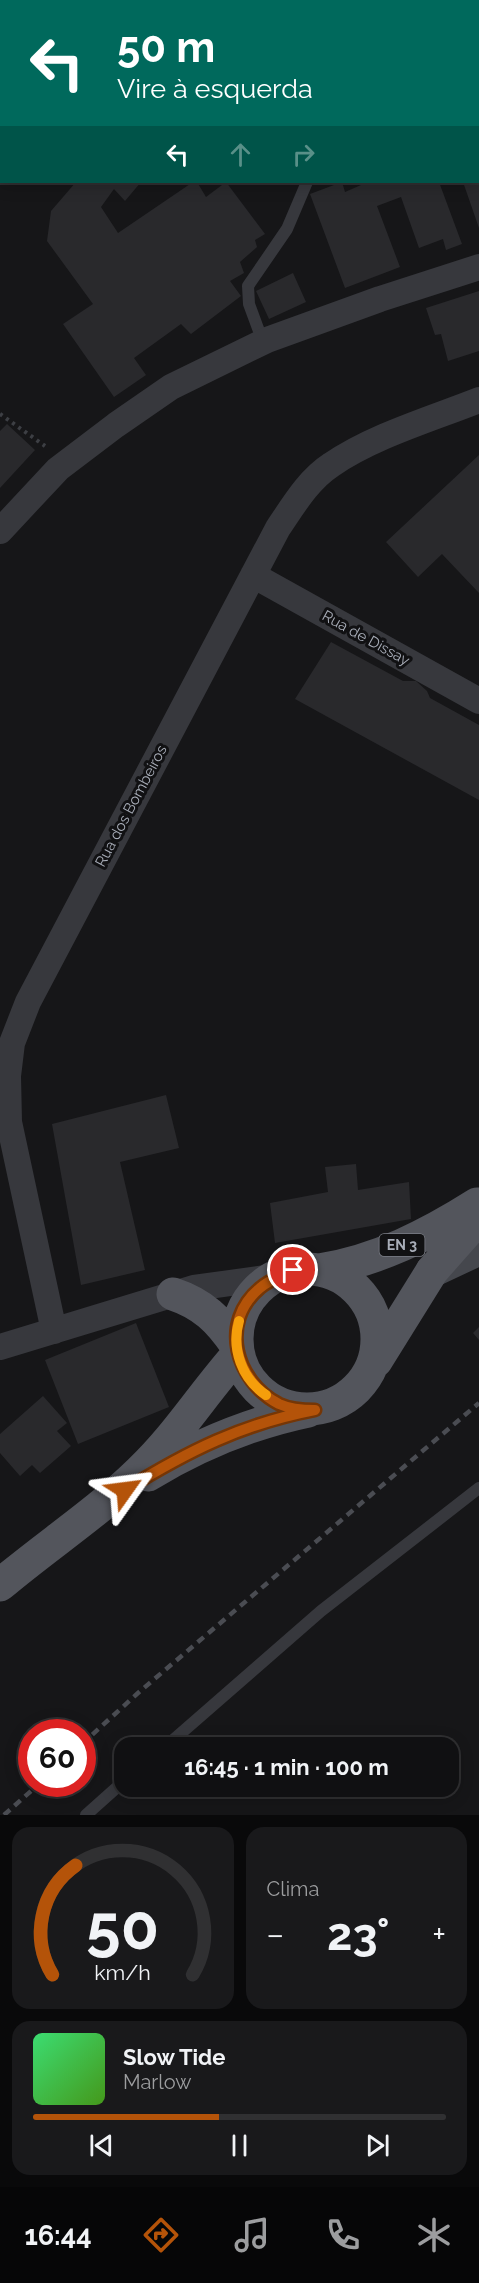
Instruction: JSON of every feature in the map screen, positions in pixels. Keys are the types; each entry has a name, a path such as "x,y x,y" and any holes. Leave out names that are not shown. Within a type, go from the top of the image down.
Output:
{"main road":[{"name":"EN 3","path":"319,1270 381,1255 445,1224 479,1203"},
{"path":"369,1373 432,1271 479,1218"},
{"name":"EN 3","path":"105,1501 163,1466 237,1430 272,1419 315,1410 329,1407 356,1390 369,1373 375,1357 378,1337 371,1308 356,1289 344,1280 311,1268 293,1270 259,1288 244,1307 237,1329 237,1349 246,1376 260,1391 280,1405 300,1410 315,1410"},
{"path":"174,1294 191,1300 210,1312 225,1327 237,1349"},
{"name":"EN 3","path":"0,1585 140,1471 164,1446 237,1349"}],"street":[{"path":"0,531 67,462 116,424 171,387 264,342 380,299 479,267"},
{"name":"Rua dos Bombeiros","path":"54,1331 9,1122 8,1076 12,1042 33,992 278,528 302,492 330,465 365,445 479,400"},
{"name":"Rua de Dissay","path":"253,575 479,701"},
{"path":"432,1271 479,1249"},
{"path":"0,1347 194,1288 280,1276"}],"lane":[{"path":"264,342 249,304 248,285 287,229 307,183"},
{"path":"177,1737 321,1611 479,1488"},
{"path":"86,1815 114,1790"}],"path":[{"path":"0,414 67,462"}],"building":[{"path":"75,183 140,183 125,201 114,189 101,207 118,233 192,183 198,183 206,197 227,183 265,234 255,240 257,247 240,262 244,273 230,281 241,296 191,334 181,324 134,358 146,375 114,397 63,324 93,304 47,241 51,211"},
{"path":"339,183 342,183 345,192 366,183 439,183 462,244 446,250 443,239 419,248 401,197 377,206 400,267 345,288 310,194"},
{"path":"463,183 479,183 479,228"},
{"path":"293,273 306,302 269,319 256,291"},
{"path":"479,291 479,351 448,361 441,334 435,335 426,308"},
{"path":"7,424 35,450 0,488 0,431"},
{"path":"479,455 479,593 442,554 418,577 386,542"},
{"path":"331,642 403,681 416,681 427,691 430,698 479,725 479,800 295,699"},
{"path":"166,1095 179,1148 120,1162 145,1270 81,1285 52,1124"},
{"path":"356,1164 358,1190 409,1182 411,1219 275,1243 270,1203 328,1192 325,1167"},
{"path":"136,1323 169,1407 78,1444 45,1360"},
{"path":"479,1327 479,1340 473,1333"},
{"path":"43,1396 67,1423 57,1431 71,1446 40,1473 32,1465 20,1476 0,1453 0,1434"}],"railway":[{"path":"96,1731 479,1403"},
{"path":"4,1815 24,1797"}],"slow traffic":[{"path":"239,1321 236,1345 243,1369 246,1376 266,1395"}],"route":[{"path":"125,1490 163,1466 237,1430 284,1416 315,1410 300,1410 280,1405 260,1391 246,1376 236,1345 237,1329 244,1307 259,1288 293,1270"}]}
